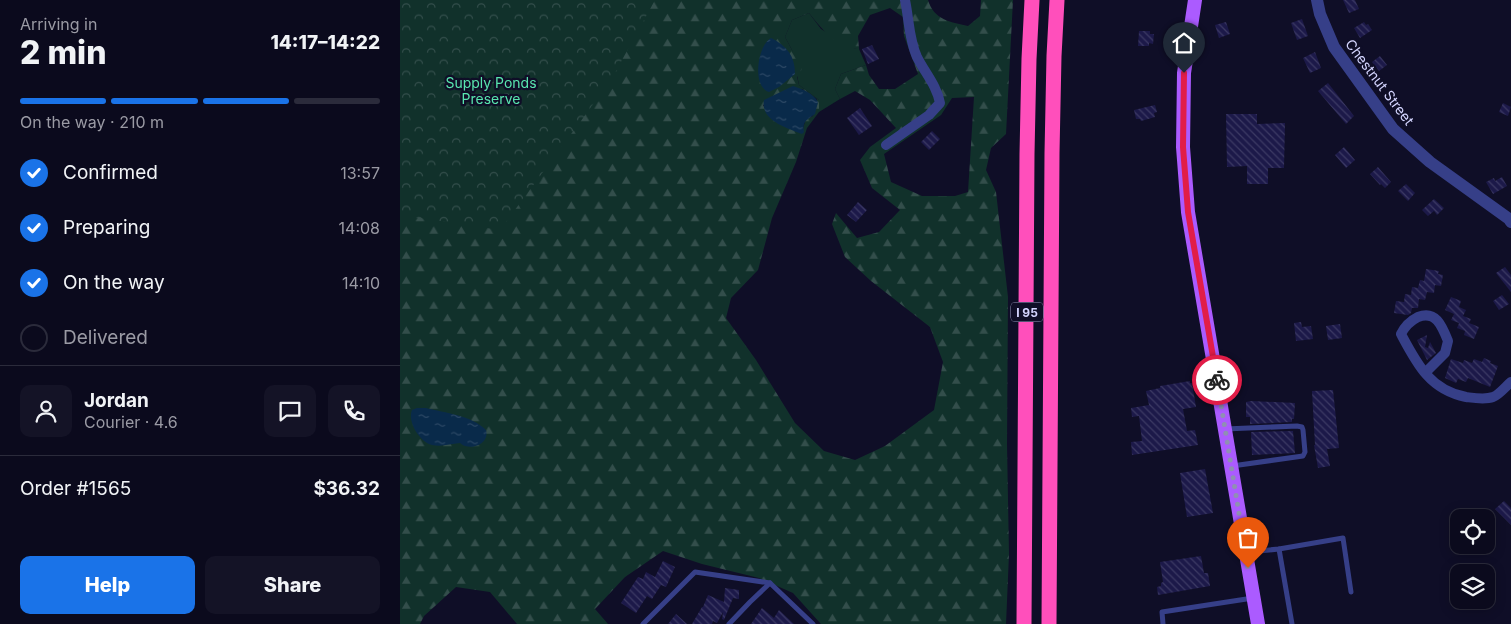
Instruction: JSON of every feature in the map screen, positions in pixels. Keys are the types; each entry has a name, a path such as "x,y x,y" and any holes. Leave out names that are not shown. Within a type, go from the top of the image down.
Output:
{"highway":[{"name":"I 95","path":"1024,624 1028,154 1032,0"},
{"name":"I 95","path":"1049,624 1052,153 1057,0"}],"main road":[{"path":"1194,0 1184,73 1184,179 1197,273 1258,624"}],"street":[{"path":"886,145 929,116 940,103 938,92 916,56 905,0"},
{"name":"Chestnut Street","path":"1317,0 1320,14 1334,46 1393,129 1430,162 1511,222"},
{"path":"1425,373 1445,353 1448,341 1438,321 1432,315 1425,314 1413,320 1405,327 1401,334 1416,362 1425,373 1441,389 1459,396 1477,399 1494,397 1511,382"}],"lane":[{"path":"1225,429 1297,426 1302,427 1303,430 1305,452 1303,456 1232,466"},
{"path":"1245,552 1279,549 1343,538 1352,592"},
{"path":"1279,549 1292,624"},
{"path":"643,624 696,572 770,583 813,624"},
{"path":"729,624 770,583"},
{"path":"1163,624 1162,612 1254,598"}],"green space":[{"path":"400,0 928,0 934,12 939,16 968,26 980,16 981,0 1013,0 1006,134 991,148 986,170 996,192 1008,297 1007,444 1009,554 1006,624 821,624 793,593 759,578 702,564 663,551 625,577 595,609 608,624 517,624 490,592 456,587 424,616 420,624 400,624","holes":["890,8 903,17 904,36 918,74 895,89 879,89 869,75 866,65 841,74 835,89 840,99 855,91 870,100 896,128 870,147 860,160 872,188 900,210 879,232 857,238 836,213 832,224 845,257 871,281 930,327 943,362 934,410 885,446 855,460 824,451 795,423 756,360 726,318 731,298 758,270 772,218 796,162 807,128 819,112 819,100 799,85 797,77 802,69 785,37 792,20 809,13 837,42 844,46 859,49 858,36 870,15","802,89 817,99 813,116 806,119 803,128 783,125 775,121 763,105","974,97 968,192 955,196 922,196 891,182 884,154 941,115 952,98"]},
{"name":"Supply Ponds Preserve","path":"400,0 655,0 611,80 500,230 400,215"},
{"path":"809,13 821,29 855,49 859,49 866,65 841,74 835,89 840,99 819,112 819,100 799,85 792,50 785,37 792,20"}],"water":[{"path":"771,38 782,44 789,52 794,62 795,74 779,87 769,92 763,88 760,82 758,65 766,42"},
{"path":"793,86 804,90 818,102 815,114 804,123 804,132 802,134 776,123 766,113 764,107 764,100"},
{"path":"426,408 458,415 473,421 486,430 485,439 474,447 464,446 460,443 439,446 427,443 419,436 411,420 412,410"}],"building":[{"path":"1343,0 1355,0 1359,9 1349,13"},
{"path":"1302,19 1308,36 1297,40 1291,23"},
{"path":"1226,22 1230,34 1219,38 1215,25"},
{"path":"1364,22 1372,30 1360,38 1354,28"},
{"path":"1139,31 1150,31 1150,34 1154,34 1153,44 1149,43 1149,46 1138,46"},
{"path":"872,45 879,59 868,64 862,49"},
{"path":"1315,52 1321,68 1310,73 1303,58"},
{"path":"1380,56 1387,65 1379,71 1372,62"},
{"path":"1328,83 1354,116 1346,124 1318,91"},
{"path":"1503,103 1511,107 1508,116 1499,112"},
{"path":"1155,105 1157,112 1154,113 1155,117 1141,121 1136,119 1134,110"},
{"path":"860,108 872,126 859,135 847,118"},
{"path":"1226,114 1257,114 1257,124 1285,123 1284,168 1268,168 1268,184 1247,184 1247,166 1227,167"},
{"path":"932,131 940,139 929,150 921,142"},
{"path":"1344,147 1355,160 1346,168 1335,155"},
{"path":"1378,167 1391,182 1385,188 1370,174"},
{"path":"1502,177 1507,186 1493,194 1486,182 1494,178 1495,181"},
{"path":"1406,184 1415,193 1408,201 1398,191"},
{"path":"1434,199 1444,208 1437,215 1434,211 1428,216 1422,210"},
{"path":"858,202 867,210 856,222 847,215"},
{"path":"1505,267 1511,275 1511,292 1496,273"},
{"path":"1426,269 1439,271 1438,274 1443,275 1441,286 1435,285 1434,293 1427,292 1425,300 1419,299 1418,308 1412,308 1411,313 1408,315 1394,313 1396,301 1404,302 1405,294 1411,295 1412,287 1418,288 1420,280 1424,281"},
{"path":"1502,295 1509,304 1499,310 1493,301"},
{"path":"1451,297 1461,301 1459,307 1466,310 1463,316 1471,319 1469,323 1479,327 1474,339 1464,335 1465,331 1457,328 1459,323 1451,320 1454,314 1445,310"},
{"path":"1301,322 1302,327 1311,326 1313,339 1296,341 1294,323"},
{"path":"1340,324 1342,338 1328,340 1326,326"},
{"path":"1427,335 1425,347 1428,348 1430,342 1436,353 1427,360 1417,340"},
{"path":"1484,358 1498,366 1490,387 1468,378 1466,382 1458,379 1456,383 1445,378 1451,359 1463,363 1464,360 1472,363 1474,359 1482,362"},
{"path":"1190,381 1196,407 1183,409 1187,431 1195,430 1198,445 1132,455 1131,442 1142,441 1139,416 1132,417 1131,408 1149,405 1146,391 1160,388 1160,386"},
{"path":"1333,390 1339,448 1327,449 1330,466 1318,468 1314,445 1312,391"},
{"path":"1246,402 1295,403 1294,419 1292,419 1292,422 1250,424 1250,417 1246,417"},
{"path":"1293,431 1295,453 1252,455 1251,432"},
{"path":"1205,469 1213,513 1187,517 1180,473"},
{"path":"1504,501 1511,508 1511,525 1495,509"},
{"path":"1201,556 1204,573 1208,573 1210,586 1158,595 1157,587 1161,586 1163,582 1160,562"},
{"path":"663,561 675,567 666,587 661,585 652,599 647,596 636,613 621,603 638,577 643,579 646,572 655,577"},
{"path":"725,588 739,590 739,599 733,598 724,620 722,619 723,612 717,623 713,621 712,624 692,624 708,595 724,602"},
{"path":"762,608 774,618 779,610 794,624 751,624"},
{"path":"676,614 687,624 668,624"}],"way so far":[{"path":"1217,380 1248,568"}],"route":[{"path":"1184,73 1184,179 1197,273 1217,380"}]}
